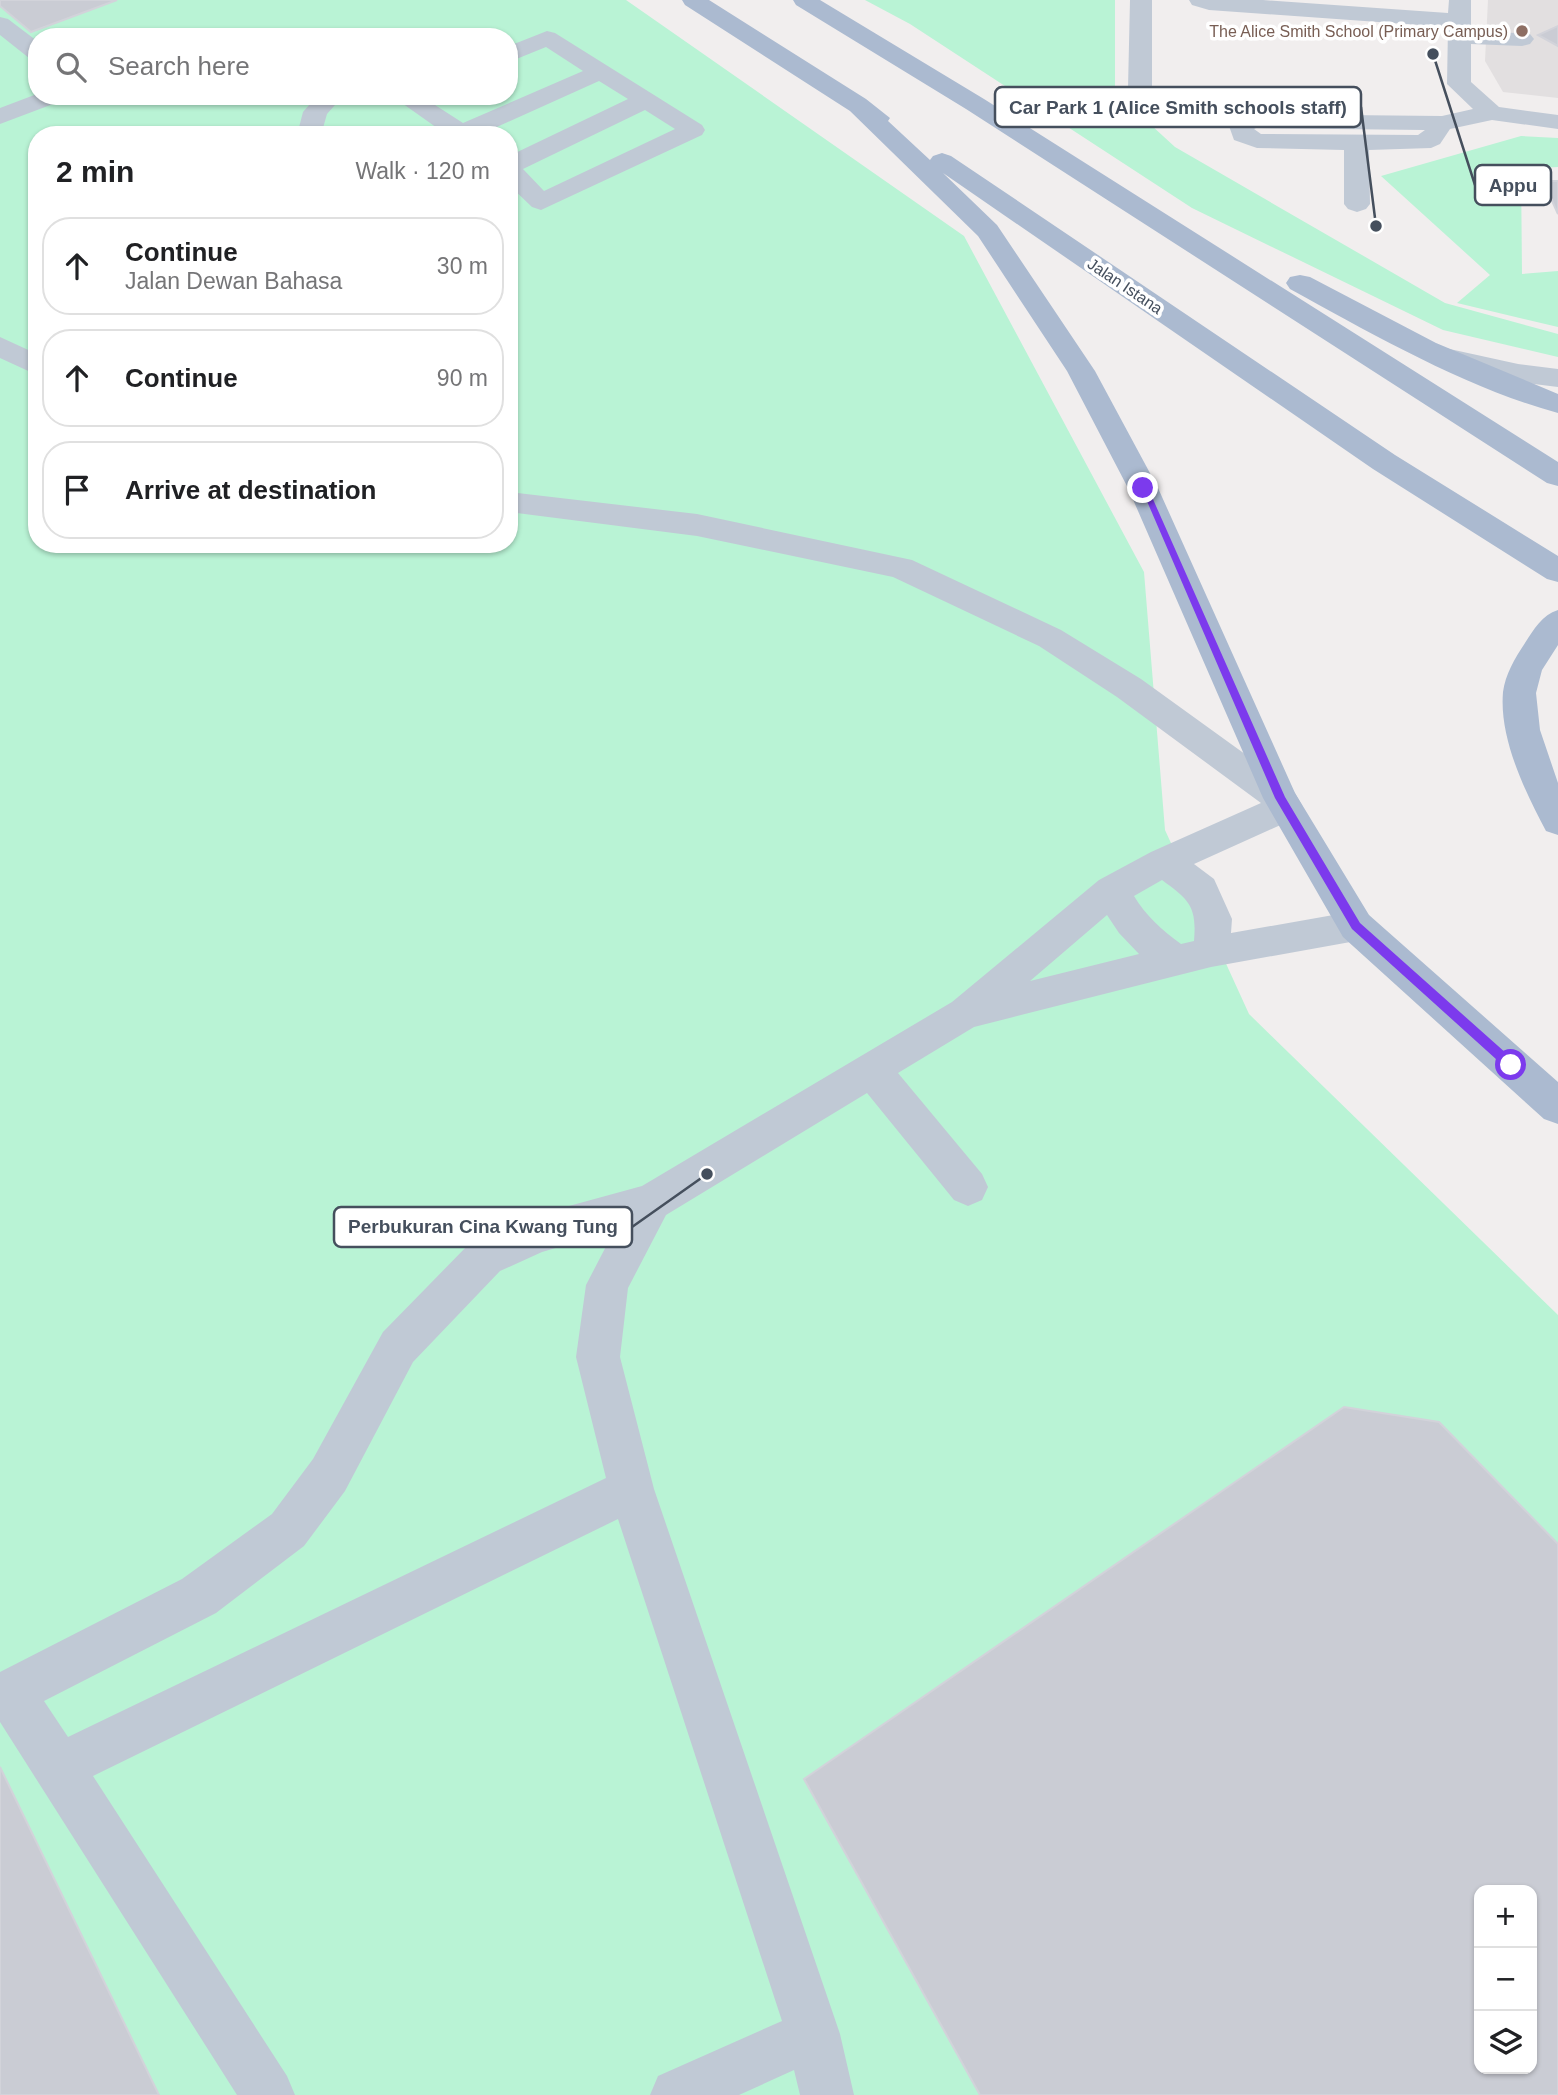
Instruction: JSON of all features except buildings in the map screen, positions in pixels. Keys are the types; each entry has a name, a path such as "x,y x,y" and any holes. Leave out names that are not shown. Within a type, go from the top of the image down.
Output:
{"main road":[{"name":"Jalan Istana","path":"693,0 857,104 1384,462 1558,571"},
{"path":"804,0 975,104 1558,476"},
{"path":"857,104 988,231 1081,371 1143,488 1283,802 1356,926 1558,1107"},
{"path":"975,104 1386,332 1496,381 1558,404"},
{"path":"1558,622 1539,647 1522,678 1521,713 1537,779 1558,821"}],"street":[{"path":"1140,88 1141,0"},
{"path":"1200,0 1209,3 1362,7 1460,19 1522,39"},
{"path":"1460,19 1459,84 1492,113"},
{"path":"0,24 28,46"},
{"path":"518,51 547,38 693,130 541,202 518,178"},
{"path":"481,126 601,72"},
{"path":"518,164 646,100"},
{"path":"0,117 30,105"},
{"path":"311,126 315,112 322,105"},
{"path":"422,105 452,126"},
{"path":"1441,123 1431,139 1422,143 1257,141 1243,135 1241,126 1252,121 1441,123 1492,113 1558,122"},
{"path":"1356,142 1357,204"},
{"path":"0,346 28,361"},
{"path":"1439,356 1518,373 1558,378"},
{"path":"268,2095 57,1768 5,1696 198,1596 288,1530 329,1475 398,1347 485,1257 536,1234 652,1202 965,1013 1112,890 1283,802 1129,688 1050,638 901,568 697,525 518,503"},
{"path":"1164,862 1200,889 1214,919 1194,957"},
{"path":"1112,890 1127,919 1146,940 1194,957"},
{"path":"965,1013 1194,957 1356,926"},
{"path":"871,1069 968,1187"},
{"path":"652,1202 607,1285 598,1357 631,1489 814,2034 827,2095"},
{"path":"57,1768 631,1489"},
{"path":"677,2095 814,2034"}],"shaded area":[{"name":"The Alice Smith School (Primary Campus)","path":"1488,0 1558,0 1558,98 1503,92 1485,61"}],"green space":[{"path":"0,0 626,0 964,236 1144,572 1165,830 1249,1014 1558,1315 1558,2095 0,2095"},
{"path":"865,0 1115,0 1115,92 1175,147 1445,303 1558,334 1558,357 1443,330 1192,208 910,24"},
{"path":"1521,136 1558,138 1558,167 1521,169 1522,274 1558,271 1558,327 1457,303 1490,275 1381,176"}],"place":[{"name":"The Alice Smith School (Primary Campus)","path":"1522,31"},
{"name":"Appu","path":"1433,54"},
{"name":"Car Park 1 (Alice Smith schools staff)","path":"1376,226"},
{"name":"Perbukuran Cina Kwang Tung","path":"707,1174"}],"route":[{"path":"1143,488 1280,798 1356,926 1511,1065"}]}
